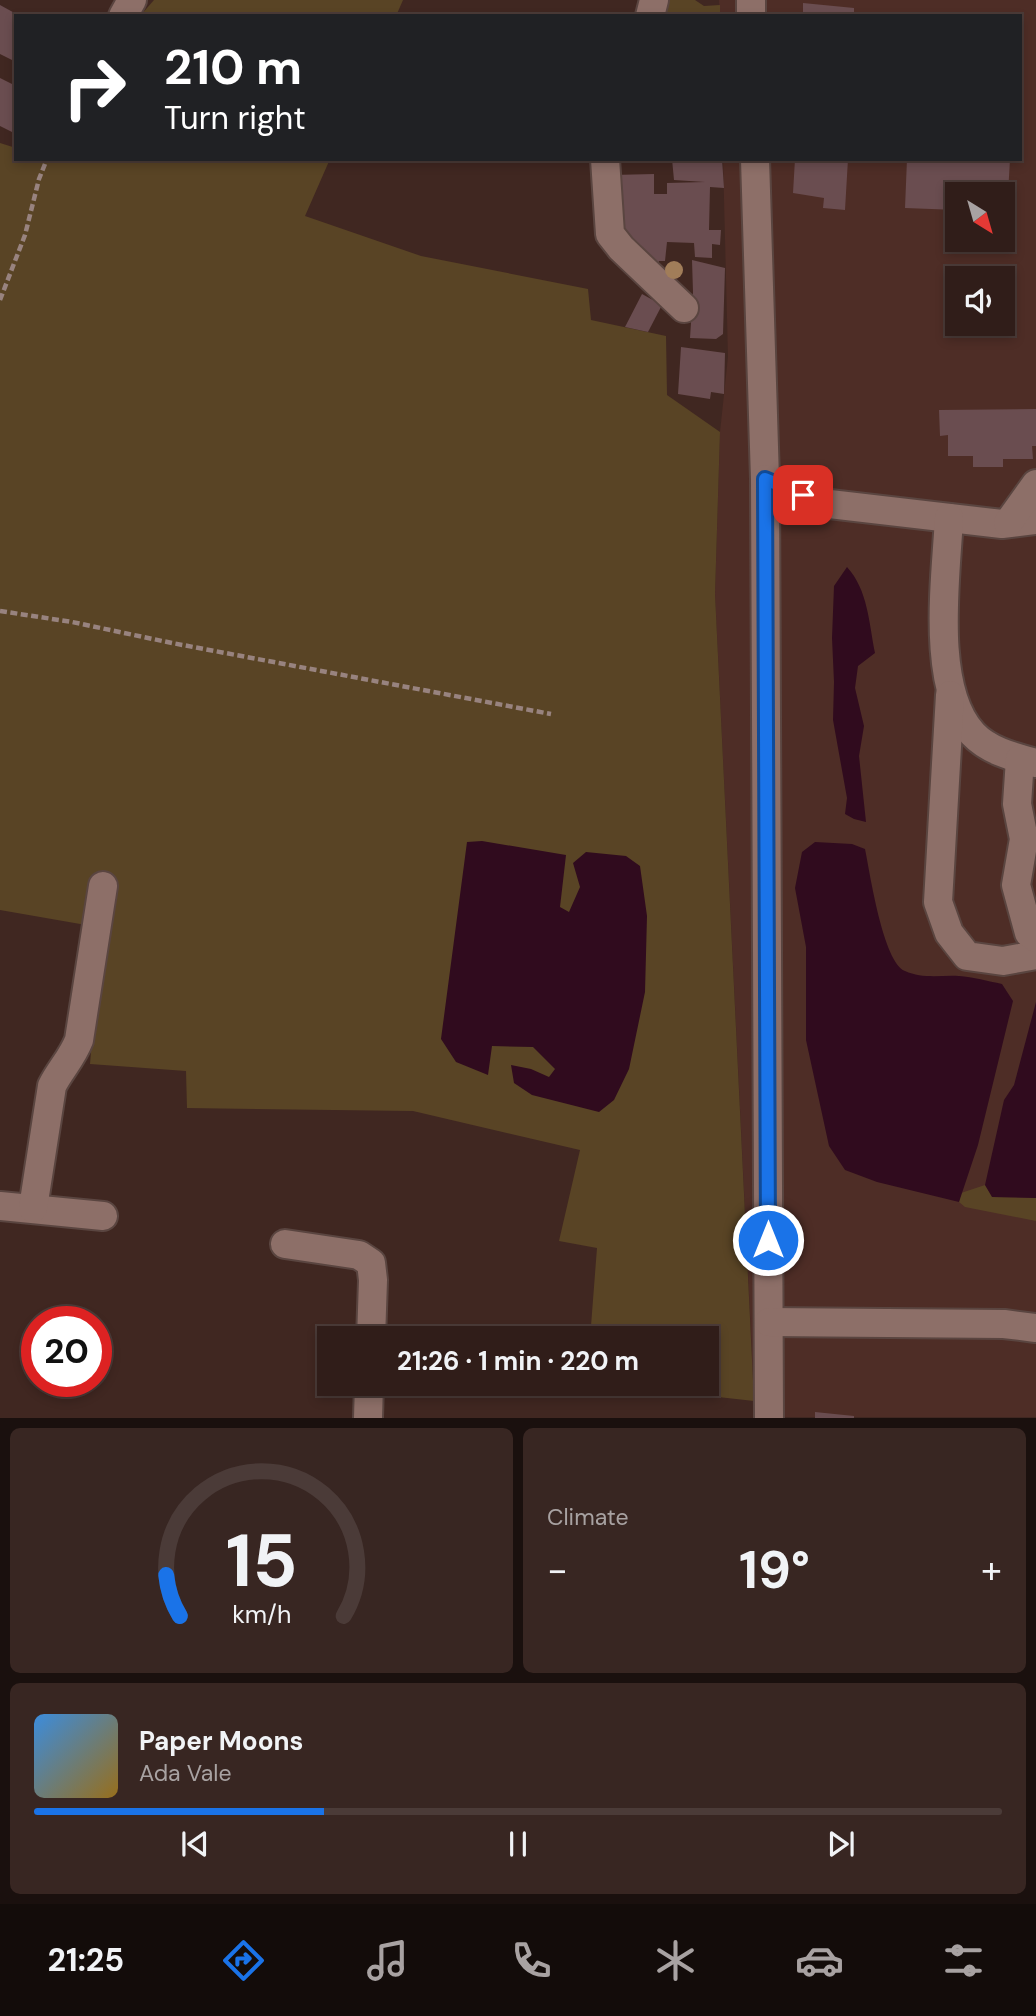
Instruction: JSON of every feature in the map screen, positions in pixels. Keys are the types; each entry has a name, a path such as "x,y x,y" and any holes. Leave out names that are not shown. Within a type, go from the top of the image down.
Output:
{"street":[{"path":"605,161 610,234 603,242 684,309"},
{"path":"755,161 765,479 769,1418"},
{"path":"765,479 821,503 1008,523 1036,520"},
{"path":"1008,523 1036,484"},
{"path":"949,518 943,637 950,695 938,902 949,933 967,956 1003,961 1036,955"},
{"path":"950,695 972,733 996,751 1028,761 1017,804 1024,839 1016,886 1029,933 1036,938"},
{"path":"33,1208 52,1086 60,1071 69,1062 79,1040 103,886"},
{"path":"0,1206 103,1216"},
{"path":"285,1244 359,1255 371,1263 371,1326"},
{"path":"769,1322 1004,1324 1036,1328"},
{"path":"368,1418 369,1396"}],"path":[{"path":"0,300 25,235 46,161"},
{"path":"0,611 72,622 551,714"}],"shaded area":[{"path":"154,0 403,0 397,14 142,14"},
{"path":"667,0 695,0 704,6 720,5 720,14 660,14"},
{"path":"719,0 1036,0 1036,1417 755,1417 715,594 720,432 728,357 723,161 1022,161 1022,14 720,14"},
{"path":"0,143 14,147 14,161 329,161 305,216 421,256 588,289 591,320 666,336 667,395 720,432 715,594 754,1401 709,1396 719,1396 719,1326 591,1326 597,1248 559,1241 580,1150 413,1111 187,1108 186,1071 90,1064 101,934 86,925 0,910"},
{"path":"847,567 864,596 875,653 858,666 855,688 864,726 859,756 866,822 845,814 847,798 833,720 834,586"},
{"path":"482,841 566,855 560,907 569,912 580,887 573,863 586,852 626,856 640,866 647,916 645,992 629,1069 614,1100 599,1112 532,1095 514,1083 511,1065 531,1069 549,1077 555,1069 533,1047 492,1046 488,1075 456,1062 441,1039 467,842"},
{"path":"815,842 852,844 865,849 884,935 897,964 905,971 925,976 964,977 1002,984 1013,1001 978,1145 959,1202 877,1182 845,1170 829,1146 806,1040 806,947 795,888 802,852"},
{"path":"1036,1002 1036,1198 992,1197 985,1185 1004,1100 1014,1085"},
{"path":"985,1185 993,1197 1036,1198 1036,1221 965,1207 959,1202 961,1193"}],"building":[{"path":"803,3 854,8 854,14 803,14"},
{"path":"0,5 16,14 14,14 14,61 0,54"},
{"path":"0,78 14,85 14,133 0,126"},
{"path":"672,161 722,161 724,188 710,187 709,230 721,230 720,245 712,244 712,258 695,257 694,243 667,242 665,261 659,261 656,270 626,245 623,215 615,213 612,175 654,174 654,194 667,194 667,183 705,182 674,180"},
{"path":"795,161 848,161 845,210 823,208 824,198 793,193"},
{"path":"907,161 1010,161 1009,182 945,182 945,210 905,208"},
{"path":"692,260 725,268 723,334 716,339 690,338"},
{"path":"642,294 662,305 648,332 625,327"},
{"path":"681,347 725,353 724,394 711,392 710,399 678,394"},
{"path":"1036,409 1036,446 1032,446 1033,459 1003,459 1003,467 973,467 973,456 948,456 948,435 940,436 939,410"},
{"path":"815,1412 854,1416 854,1418 815,1418"}],"route":[{"path":"768,1240 765,479 803,495"}]}
